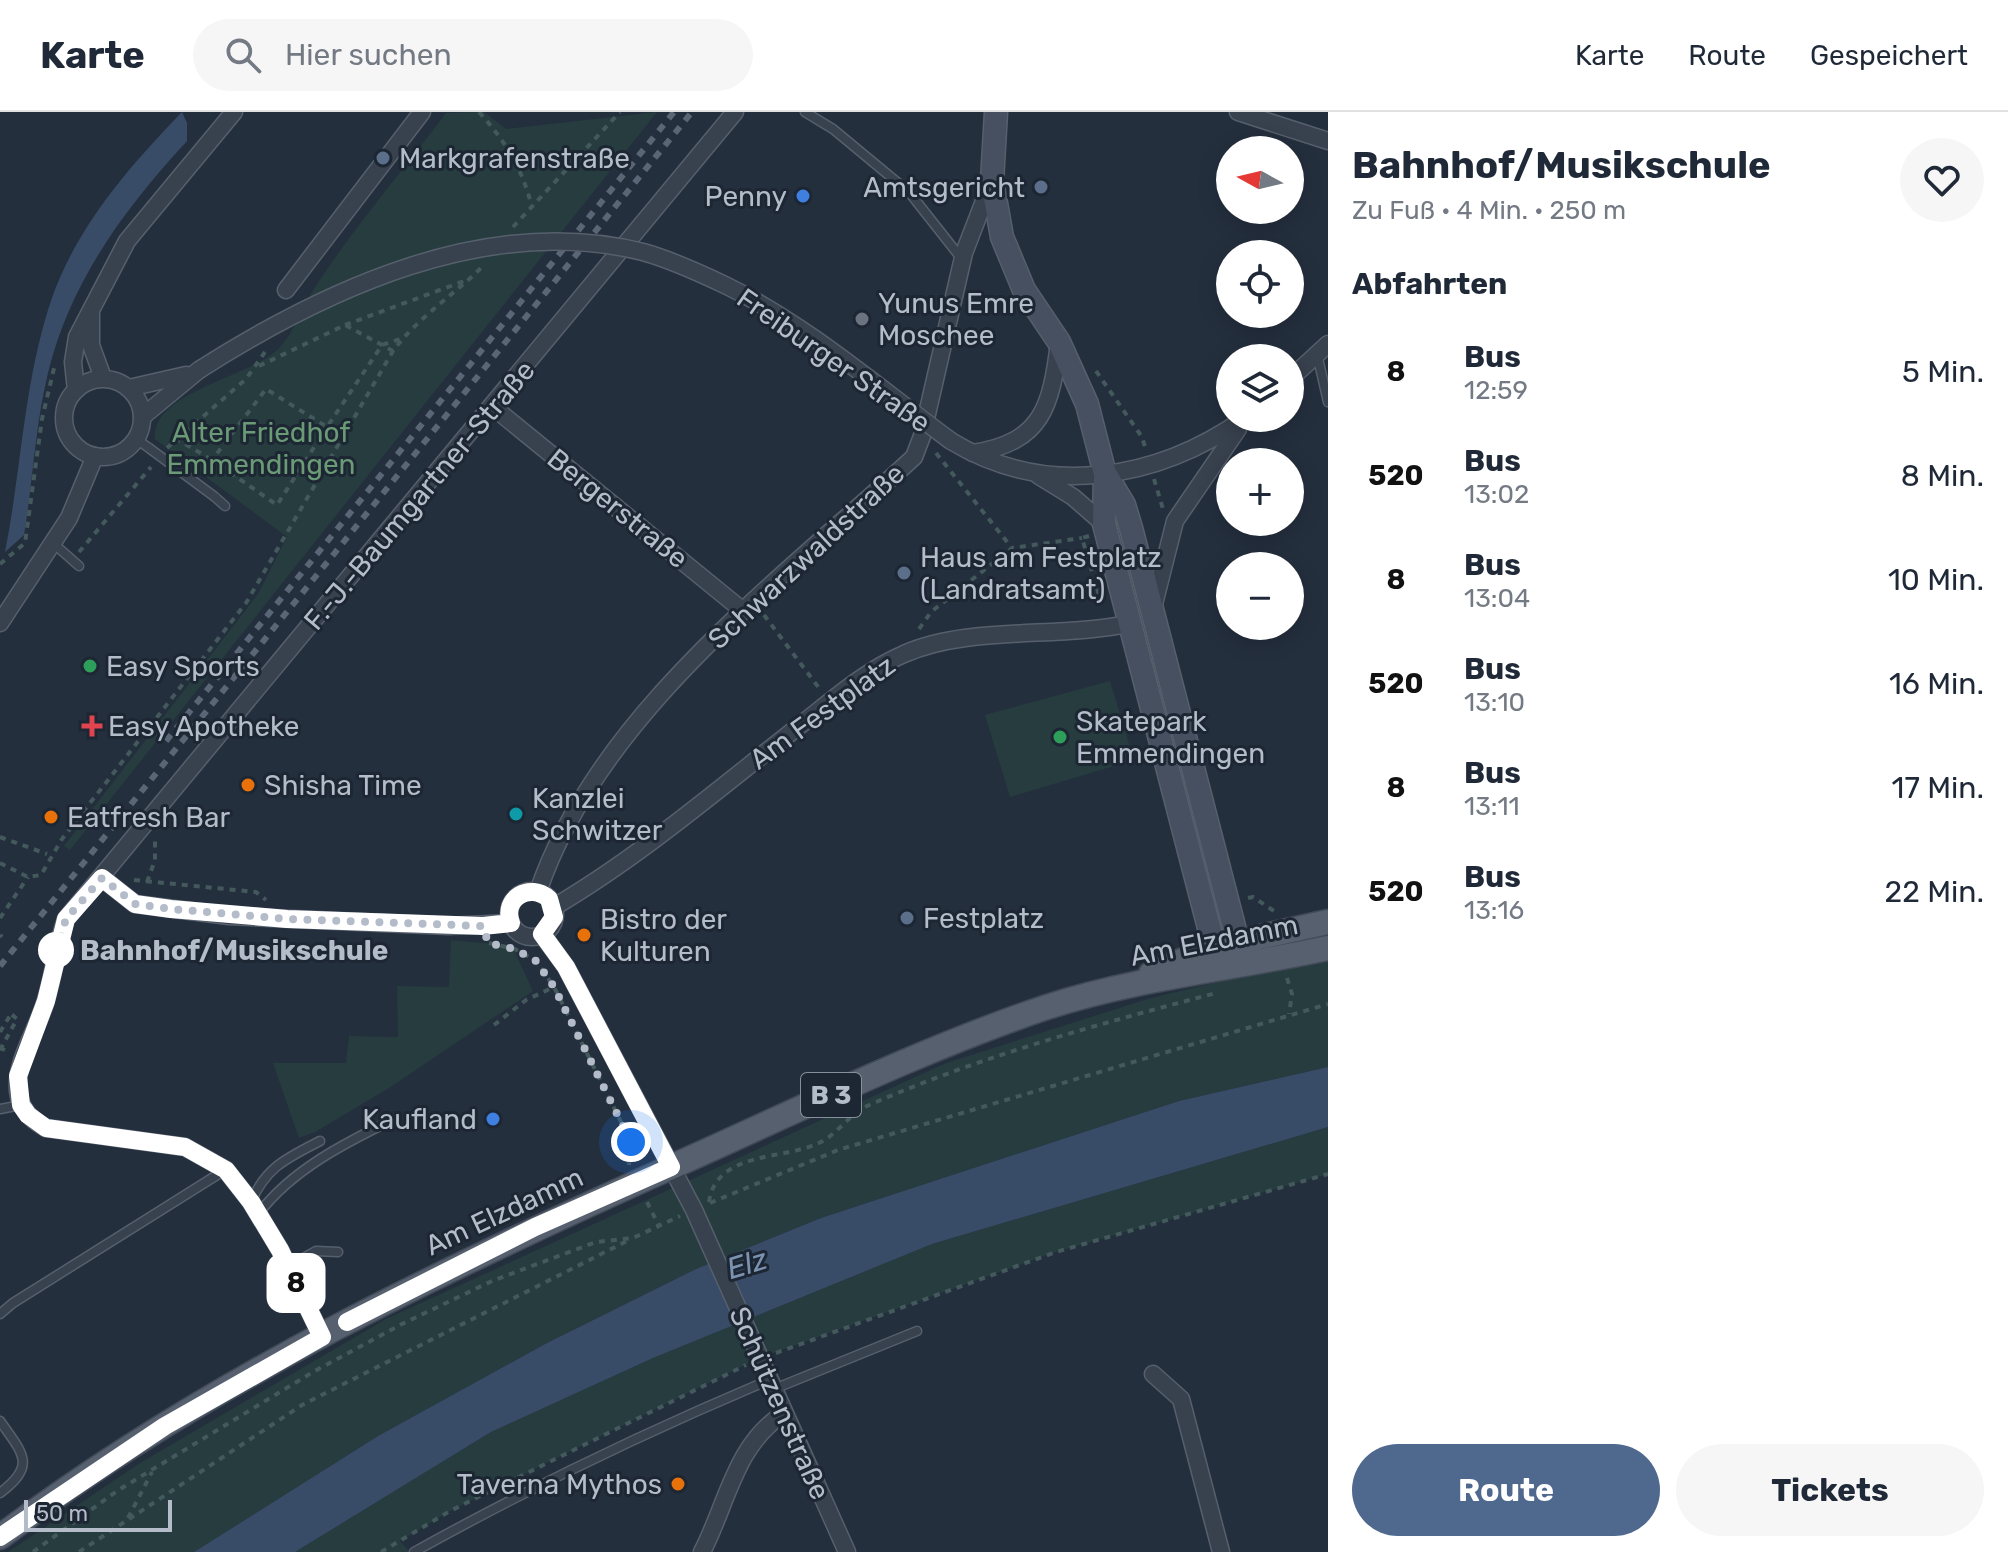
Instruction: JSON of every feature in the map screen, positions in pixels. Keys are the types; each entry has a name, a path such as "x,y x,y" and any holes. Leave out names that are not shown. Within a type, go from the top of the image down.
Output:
{"main road":[{"path":"996,112 992,181 1009,260 1024,290 1059,342 1087,404 1105,474 1104,524 1232,953"},
{"path":"1105,474 1124,505 1152,609 1232,953"},
{"name":"Am Elzdamm","path":"0,1537 165,1426 373,1307 535,1227 854,1085 992,1028 1048,1007 1328,922"},
{"name":"Am Elzdamm","path":"1112,990 1194,976 1232,953 1328,948"}],"street":[{"path":"76,390 73,362 77,337 127,241 234,112"},
{"path":"286,290 422,112"},
{"name":"F.-J.-Baumgartner-Straße","path":"21,1105 18,1076 46,1001 66,919 735,112"},
{"path":"1238,112 1328,141"},
{"name":"Schwarzwaldstraße","path":"538,892 556,846 583,796 651,705 747,605 914,457 922,436 963,260 992,181"},
{"name":"Freiburger Straße","path":"142,417 199,370 252,337 357,286 408,267 518,242 605,246 642,252 730,288 788,321 951,441 1008,468 1038,475 1105,474 1150,464 1202,446 1224,432"},
{"path":"91,313 91,345 103,378"},
{"path":"972,453 1003,448 1026,434 1040,418 1054,384 1059,342"},
{"path":"1304,365 1322,348"},
{"name":"Freiburger Straße","path":"129,388 171,380 199,370"},
{"path":"103,378 129,388 139,401 143,443 118,454 95,456 74,445 64,423 64,411 76,390 88,381 103,378"},
{"name":"Bergerstraße","path":"493,407 747,605"},
{"name":"Freiburger Straße","path":"1152,609 1175,521 1236,432"},
{"path":"0,623 53,543 84,487 95,456"},
{"name":"Freiburger Straße","path":"1038,475 1073,497 1104,524"},
{"name":"Am Festplatz","path":"554,907 664,831 830,702 902,654 937,642 1108,629 1132,623"},
{"path":"102,878 135,904 171,909 287,919 483,926 511,923"},
{"path":"527,891 538,892 554,907 551,927 542,934 524,935 511,923 509,916 512,902 527,891"},
{"name":"Schützenstraße","path":"542,934 566,967 694,1210 847,1552"},
{"path":"21,1105 28,1115 46,1128 185,1147 226,1170 254,1208 288,1267 322,1337"},
{"path":"1153,1374 1181,1399 1221,1552"},
{"path":"702,1552 747,1446 762,1428 783,1414"}],"lane":[{"path":"805,112 833,129 909,192 963,260"},
{"path":"1322,348 1328,402"},
{"path":"143,443 225,506"},
{"path":"53,543 79,566"},
{"path":"0,1109 21,1105"},
{"path":"254,1208 294,1176 341,1145 394,1119"},
{"path":"254,1208 261,1179 276,1166 320,1141"},
{"path":"0,1314 226,1170"},
{"path":"288,1267 316,1251 338,1252"},
{"path":"414,1552 681,1417 917,1331"},
{"path":"0,1421 23,1457 24,1465 18,1479 0,1493"}],"path":[{"path":"479,112 506,142 525,178 532,207 620,112"},
{"path":"0,863 28,877 41,875 62,839 246,603 402,338 489,259"},
{"path":"257,367 345,325 469,280"},
{"path":"345,325 393,351"},
{"path":"175,438 277,505 382,345 402,338"},
{"path":"0,564 25,543 42,419 59,353"},
{"path":"1095,369 1142,437 1166,519"},
{"path":"212,460 266,389 327,427"},
{"path":"922,436 1012,548"},
{"path":"902,654 931,612 1012,548 1082,538"},
{"path":"747,605 830,702"},
{"path":"147,882 155,860 154,815"},
{"path":"0,837 47,854"},
{"path":"0,918 28,877"},
{"path":"132,880 256,892"},
{"path":"79,1552 302,1405 659,1226 628,1163 631,1142 554,987 536,961 515,949 488,943 483,926"},
{"path":"1284,975 1291,983 1289,1014"},
{"path":"494,1025 526,1000 554,987"},
{"path":"1226,990 992,1059 863,1107 823,1142 760,1157 721,1174 710,1191 708,1203 838,1150 1328,1004"},
{"path":"0,1032 10,1013 17,1019 2,1049"},
{"path":"381,1552 450,1511 759,1358 1056,1252 1328,1174"},
{"path":"33,1552 153,1469 313,1372 402,1324 492,1281 581,1248 633,1238"},
{"path":"127,1520 153,1469"}],"green space":[{"name":"Alter Friedhof Emmendingen","path":"484,112 506,129 657,112 70,850 64,846 258,594 287,537 155,439 158,422 186,397 267,358 280,347 332,262 446,113"},
{"name":"Skatepark Emmendingen","path":"1110,681 1134,760 1010,797 985,715"},
{"path":"451,940 512,946 533,991 389,1088 315,1132 299,1138 273,1063 346,1063 349,1036 398,1037 397,986 449,987"},
{"path":"1328,956 1328,1067 1179,1101 821,1218 696,1269 547,1343 378,1436 194,1552 8,1552 140,1463 386,1319 946,1063 1151,998"},
{"path":"1328,1127 1328,1174 1056,1252 759,1358 450,1511 400,1541 410,1552 295,1552 491,1432 653,1358 932,1244"}],"water":[{"path":"182,112 187,123 187,141 142,193 102,248 70,308 48,373 24,535 5,552 30,390 43,326 53,295 77,244 108,197"},
{"name":"Elz","path":"1328,1067 1328,1127 932,1244 653,1358 491,1432 295,1552 194,1552 378,1436 547,1343 696,1269 821,1218 1179,1101"}],"railway":[{"path":"166,741 674,112"},
{"path":"0,966 692,112"}],"bus line":[{"name":"8","path":"0,1537 42,1505 165,1426 322,1337 280,1250 251,1202 226,1170 185,1147 46,1128 36,1123 21,1105 18,1076 46,1001 66,919 102,878 135,904 229,916 483,926 511,923 512,902 527,891 544,894 554,907 551,927 542,934 566,967 671,1167 535,1227 347,1322"}],"place":[{"name":"Markgrafenstraße","path":"383,158"},
{"name":"Amtsgericht","path":"1041,187"},
{"name":"Penny","path":"803,196"},
{"name":"Yunus Emre Moschee","path":"862,319"},
{"name":"Haus am Festplatz (Landratsamt)","path":"904,573"},
{"name":"Easy Sports","path":"90,666"},
{"name":"Easy Apotheke","path":"92,726"},
{"name":"Skatepark Emmendingen","path":"1060,737"},
{"name":"Shisha Time","path":"248,785"},
{"name":"Kanzlei Schwitzer","path":"516,814"},
{"name":"Eatfresh Bar","path":"51,817"},
{"name":"Festplatz","path":"907,918"},
{"name":"Bistro der Kulturen","path":"584,935"},
{"name":"Bahnhof/Musikschule","path":"56,950"},
{"name":"Kaufland","path":"493,1119"},
{"name":"Taverna Mythos","path":"678,1484"}],"route":[{"path":"56,950 66,919 102,878 135,904 171,909 229,916 483,926 488,943 515,949 536,961 554,987 631,1142"}]}
